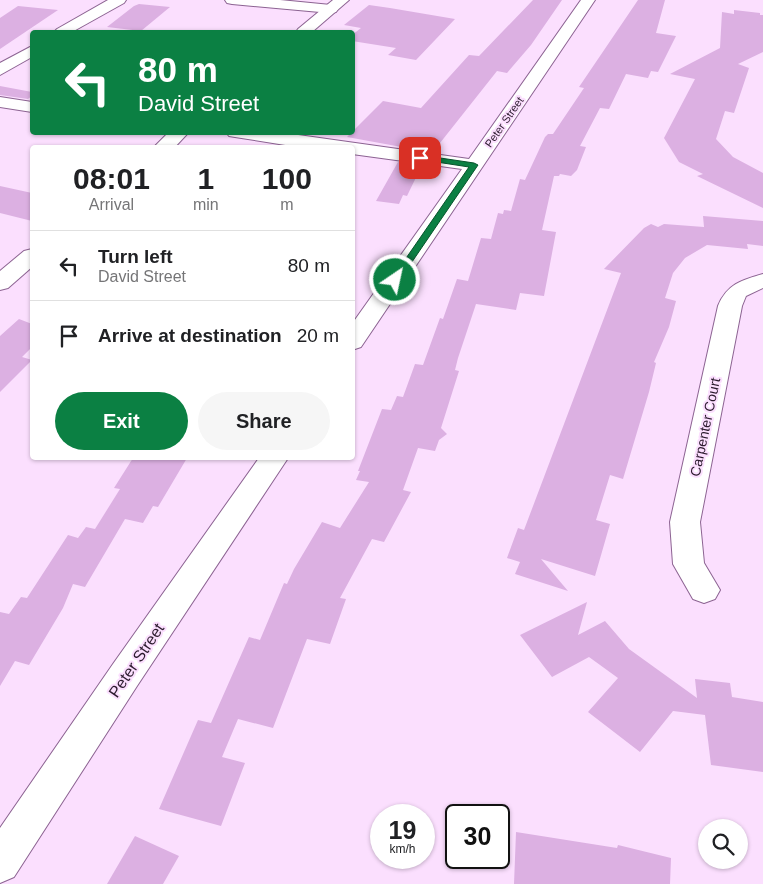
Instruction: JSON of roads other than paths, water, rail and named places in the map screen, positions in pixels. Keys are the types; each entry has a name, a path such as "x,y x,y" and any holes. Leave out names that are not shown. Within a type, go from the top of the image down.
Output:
{"street":[{"path":"66,30 119,0"},
{"path":"232,0 336,5"},
{"name":"Peter Street","path":"355,338 588,0"},
{"path":"305,30 336,5"},
{"path":"0,70 30,51"},
{"path":"0,102 30,106"},
{"path":"165,145 177,135"},
{"path":"256,135 325,145"},
{"path":"355,148 474,165"},
{"path":"0,283 30,258"},
{"name":"Carpenter Court","path":"704,590 689,564 685,522 734,293 763,281"},
{"name":"Peter Street","path":"0,863 273,460"}]}
